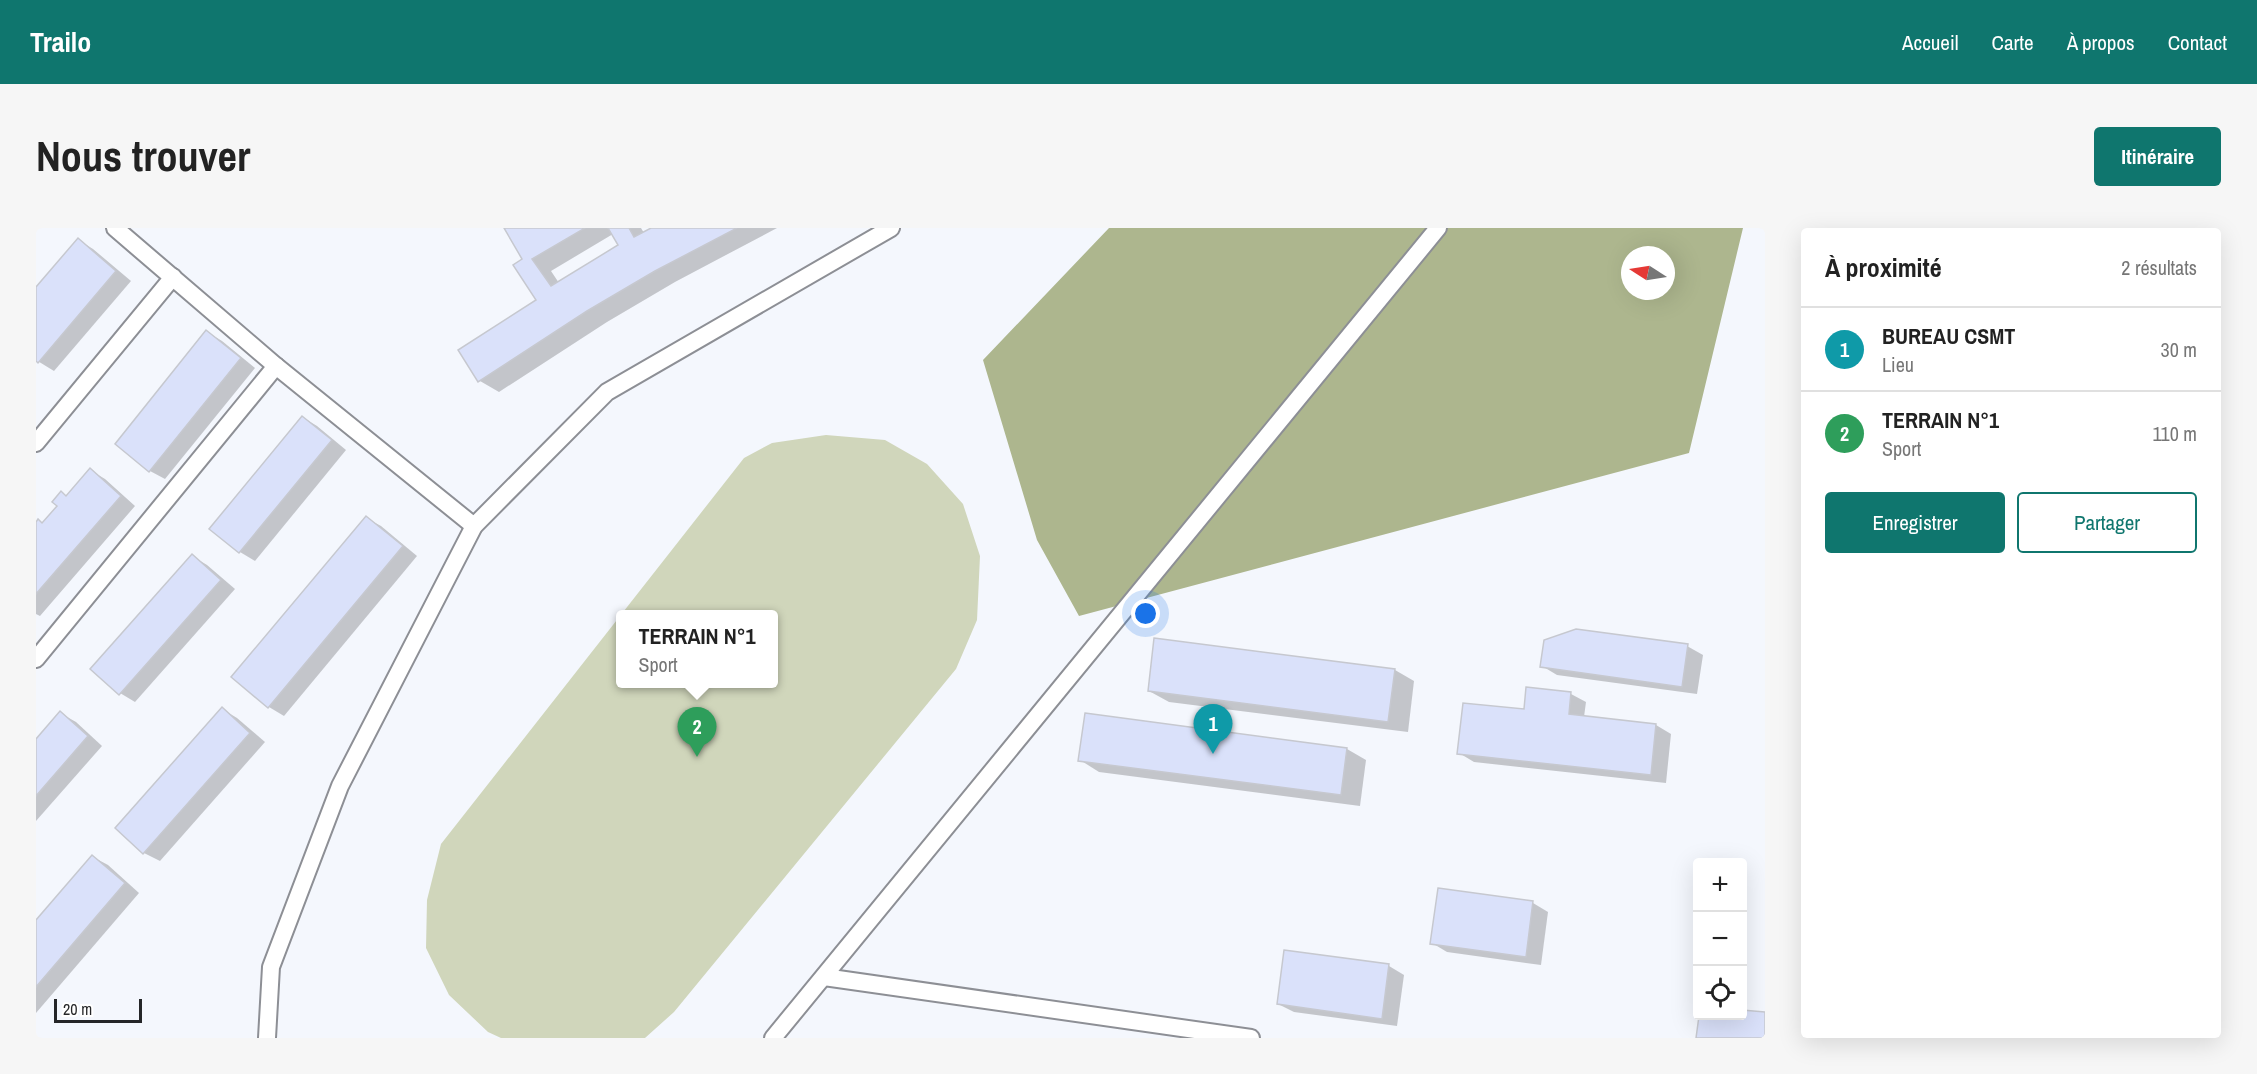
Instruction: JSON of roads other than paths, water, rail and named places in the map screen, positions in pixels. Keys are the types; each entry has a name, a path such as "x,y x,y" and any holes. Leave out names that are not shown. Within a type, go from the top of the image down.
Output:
{"lane":[{"path":"115,228 276,366 474,526"},
{"path":"267,1038 271,967 340,786 474,526 607,392 891,228"},
{"path":"773,1038 1438,228"},
{"path":"36,443 173,278"},
{"path":"36,659 276,366"},
{"path":"824,977 1251,1038"}],"place":[{"name":"BUREAU CSMT","path":"1213,754"},
{"name":"TERRAIN N°1","path":"697,757"}]}
